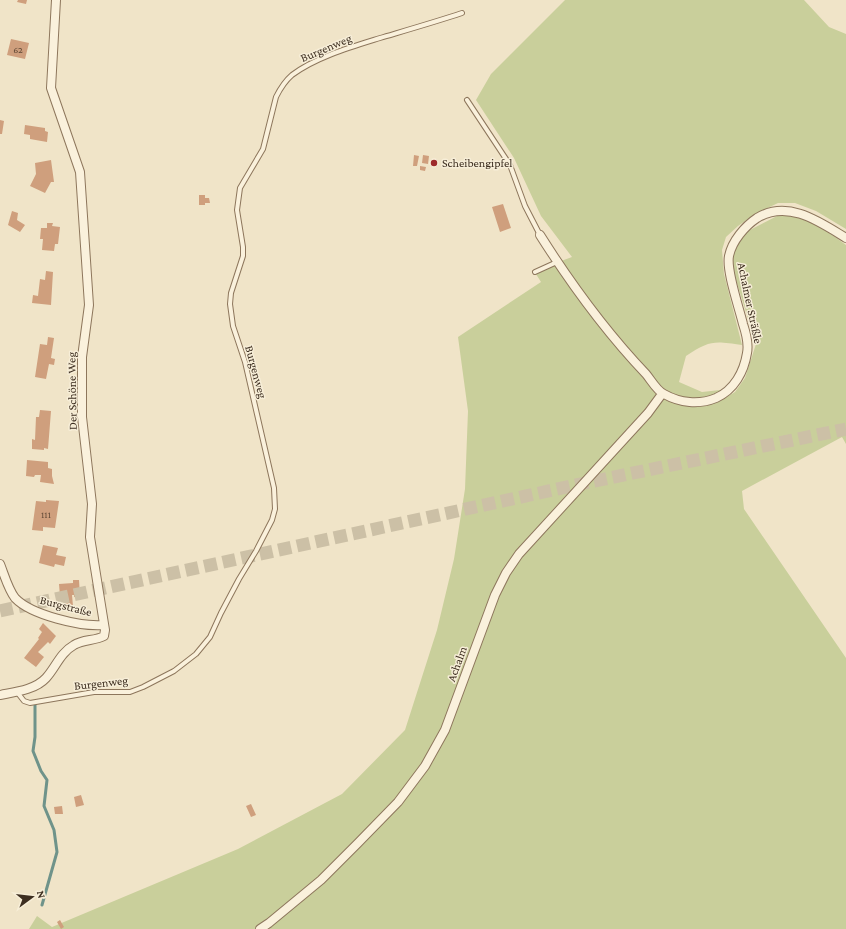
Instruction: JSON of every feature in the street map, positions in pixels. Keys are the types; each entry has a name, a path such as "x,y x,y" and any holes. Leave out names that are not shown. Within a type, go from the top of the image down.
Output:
{"street":[{"name":"Der Schöne Weg","path":"56,0 51,88 80,172 89,305 82,357 82,417 92,504 90,537 104,625"},
{"name":"Achalmer Sträßle","path":"662,394 692,403 709,401 721,396 731,388 741,374 746,360 748,341 731,278 729,257 735,241 751,222 759,217 780,211 798,212 809,216 846,238"},
{"path":"540,235 557,262 590,308 662,394"},
{"name":"Achalm","path":"260,929 321,880 398,802 425,766 445,730 495,595 506,573 519,554 648,413 662,394"},
{"name":"Burgstraße","path":"0,564 14,596 24,606 67,621 94,626 104,625"},
{"path":"0,695 32,688 46,678 57,661 75,644 104,636 104,625"}],"lane":[{"name":"Burgenweg","path":"17,692 24,701 30,703 94,692 130,692 143,687 183,665 196,654 210,637 224,606 256,552 272,520 275,509 274,488 245,362 233,326 230,304 231,293 243,256 237,210 240,188 263,149 278,94 286,81 292,75 312,63 347,49 462,13"},
{"path":"468,100 510,165 525,206 540,235"},
{"path":"534,272 557,262"}],"green space":[{"path":"565,0 804,0 829,27 846,34 846,229 816,211 795,203 778,203 755,214 738,226 726,237 722,250 724,274 742,345 712,343 694,351 686,356 679,382 702,392 720,390 723,399 735,392 745,378 756,344 735,277 731,257 737,243 748,231 779,215 796,215 817,224 846,245 846,444 842,437 742,491 744,509 846,658 846,929 29,929 37,916 52,927 238,849 342,794 405,730 437,630 454,559 465,489 468,411 458,337 541,282 534,271 572,257 541,216 514,158 476,100 491,74"}],"building":[{"path":"18,0 27,0 26,4 17,2"},
{"path":"11,39 29,43 25,59 7,55"},
{"path":"0,120 4,121 2,134 0,134"},
{"path":"25,125 45,128 45,131 48,132 47,142 30,139 30,135 24,134"},
{"path":"414,155 419,156 417,166 413,166"},
{"path":"423,155 429,156 428,164 422,163"},
{"path":"51,160 54,182 51,182 45,193 30,186 36,174 35,163"},
{"path":"420,166 426,167 425,171 420,170"},
{"path":"199,195 205,195 205,198 209,198 210,203 199,205"},
{"path":"503,204 511,228 500,232 492,207"},
{"path":"12,211 18,213 17,220 25,225 20,232 8,225"},
{"path":"47,223 53,223 52,226 60,227 58,244 55,244 54,251 42,250 43,239 40,239 41,228 47,228"},
{"path":"46,271 53,272 51,305 32,303 33,295 38,296 40,279 45,280"},
{"path":"48,337 54,338 51,358 55,359 54,365 49,364 46,379 35,377 40,344 47,345"},
{"path":"40,410 51,411 48,449 44,448 44,450 32,449 32,439 35,440 36,417 39,417"},
{"path":"27,460 48,462 48,468 52,469 54,484 40,482 41,475 35,475 34,477 26,476"},
{"path":"46,500 59,501 55,528 43,527 43,531 32,530 36,501 46,502"},
{"path":"43,545 58,548 56,555 66,557 64,566 55,564 54,567 39,563"},
{"path":"73,580 79,580 80,596 74,597 74,595 72,595 73,606 57,607 56,601 63,600 62,596 60,596 59,584 73,583"},
{"path":"43,623 56,636 50,644 48,642 38,652 44,657 36,667 24,658 39,639 38,638 42,632 39,629"},
{"path":"81,795 84,805 76,807 74,797"},
{"path":"251,804 256,815 251,817 246,806"},
{"path":"62,806 63,814 55,814 54,807"},
{"path":"60,920 64,927 61,929 57,922"}],"waterway":[{"path":"35,704 35,737 33,751 41,771 47,780 44,806 54,830 57,852 42,905"}],"tunnel":[{"path":"0,611 585,483 846,429"}],"place":[{"name":"Scheibengipfel","path":"434,163"}]}
